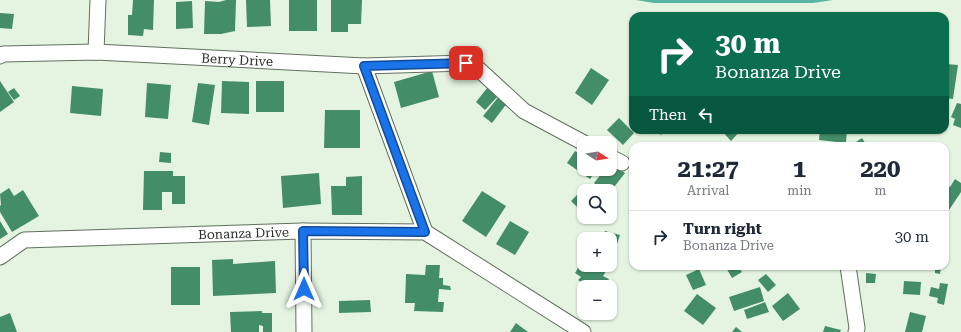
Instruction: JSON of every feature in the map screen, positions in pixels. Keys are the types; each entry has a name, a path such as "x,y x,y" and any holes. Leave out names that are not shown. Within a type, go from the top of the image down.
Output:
{"street":[{"path":"96,52 98,0"},
{"name":"Berry Drive","path":"0,56 3,54 96,52 364,66 466,63 474,65 524,111 577,139"},
{"path":"364,66 425,232 583,332"},
{"path":"303,231 304,332"},
{"name":"Bonanza Drive","path":"0,257 24,240 303,231 425,232"},
{"path":"849,270 857,328 856,332"}],"water":[{"path":"636,0 833,0 813,3 654,3"}],"building":[{"path":"133,0 154,0 153,30 144,29 143,36 128,35 128,15 132,15"},
{"path":"236,0 235,31 221,34 204,34 205,1 219,2"},
{"path":"246,0 270,0 271,26 247,27"},
{"path":"289,0 317,0 317,31 289,31"},
{"path":"331,0 362,0 361,24 348,24 348,32 331,32"},
{"path":"192,1 193,28 176,29 176,2"},
{"path":"0,13 14,14 12,29 0,28"},
{"path":"949,64 958,65 953,99 949,98"},
{"path":"591,68 609,80 592,105 575,93"},
{"path":"432,71 439,97 401,108 394,82"},
{"path":"0,81 14,102 0,112"},
{"path":"222,81 249,82 249,114 221,113"},
{"path":"256,81 284,81 284,112 256,112"},
{"path":"147,83 171,85 168,119 145,117"},
{"path":"198,83 215,85 209,125 192,122"},
{"path":"72,86 103,89 101,116 70,113"},
{"path":"488,87 498,96 485,110 476,102"},
{"path":"14,88 20,96 14,100 8,92"},
{"path":"500,95 508,102 492,123 483,116"},
{"path":"957,103 961,104 961,128 953,125 955,119 951,117"},
{"path":"325,110 360,110 360,148 324,148"},
{"path":"619,118 629,128 629,134 633,134 623,145 617,139 617,136 613,136 607,130"},
{"path":"725,134 737,134 731,141"},
{"path":"820,134 847,134 846,142 819,140"},
{"path":"862,138 864,142 856,142"},
{"path":"575,151 577,152 577,170 567,163"},
{"path":"160,152 171,153 171,163 159,162"},
{"path":"617,167 625,173 616,184 594,183 600,176 617,176"},
{"path":"144,171 173,171 173,176 185,176 185,204 172,204 172,192 162,192 162,210 143,210"},
{"path":"319,173 321,204 283,208 281,176"},
{"path":"362,176 362,215 332,215 331,186 346,186 346,177"},
{"path":"955,179 961,183 961,192 949,210 949,186 950,187"},
{"path":"9,188 14,196 23,190 39,216 12,232 0,212 0,194"},
{"path":"482,191 506,206 486,237 462,221"},
{"path":"577,195 577,207 571,201"},
{"path":"0,221 8,234 0,239"},
{"path":"510,221 529,232 515,255 496,244"},
{"path":"617,234 620,235 617,244"},
{"path":"233,259 233,264 275,261 276,293 213,296 212,260"},
{"path":"426,265 440,265 439,278 443,278 443,285 450,286 451,290 439,289 438,302 444,302 443,312 414,311 415,303 405,303 406,274 425,275"},
{"path":"171,267 200,267 200,305 171,305"},
{"path":"577,270 577,272 606,272 603,276 609,279 578,280 581,277 575,273"},
{"path":"699,270 706,285 693,290 686,275"},
{"path":"727,270 741,270 742,272 732,278"},
{"path":"935,270 940,270 940,274 935,273"},
{"path":"866,273 876,274 875,283 866,283"},
{"path":"766,274 776,285 768,292 758,280"},
{"path":"904,281 921,282 920,295 903,294"},
{"path":"940,283 948,284 944,305 937,303 938,298 929,296 931,287 939,289"},
{"path":"760,287 764,301 734,311 729,297"},
{"path":"788,293 800,309 783,321 772,306"},
{"path":"697,294 716,308 703,325 684,311"},
{"path":"370,300 371,312 339,313 339,301"},
{"path":"765,302 769,312 747,319 744,310"},
{"path":"262,311 262,313 272,313 272,332 263,332 263,326 259,325 259,332 231,332 230,312"},
{"path":"910,312 926,316 922,332 905,332"},
{"path":"10,313 17,332 0,332 0,317"},
{"path":"516,323 528,332 510,332"},
{"path":"825,326 841,330 840,332 823,332"},
{"path":"736,327 742,332 732,332"}],"route":[{"path":"304,289 303,231 425,232 364,66 466,63"}]}
